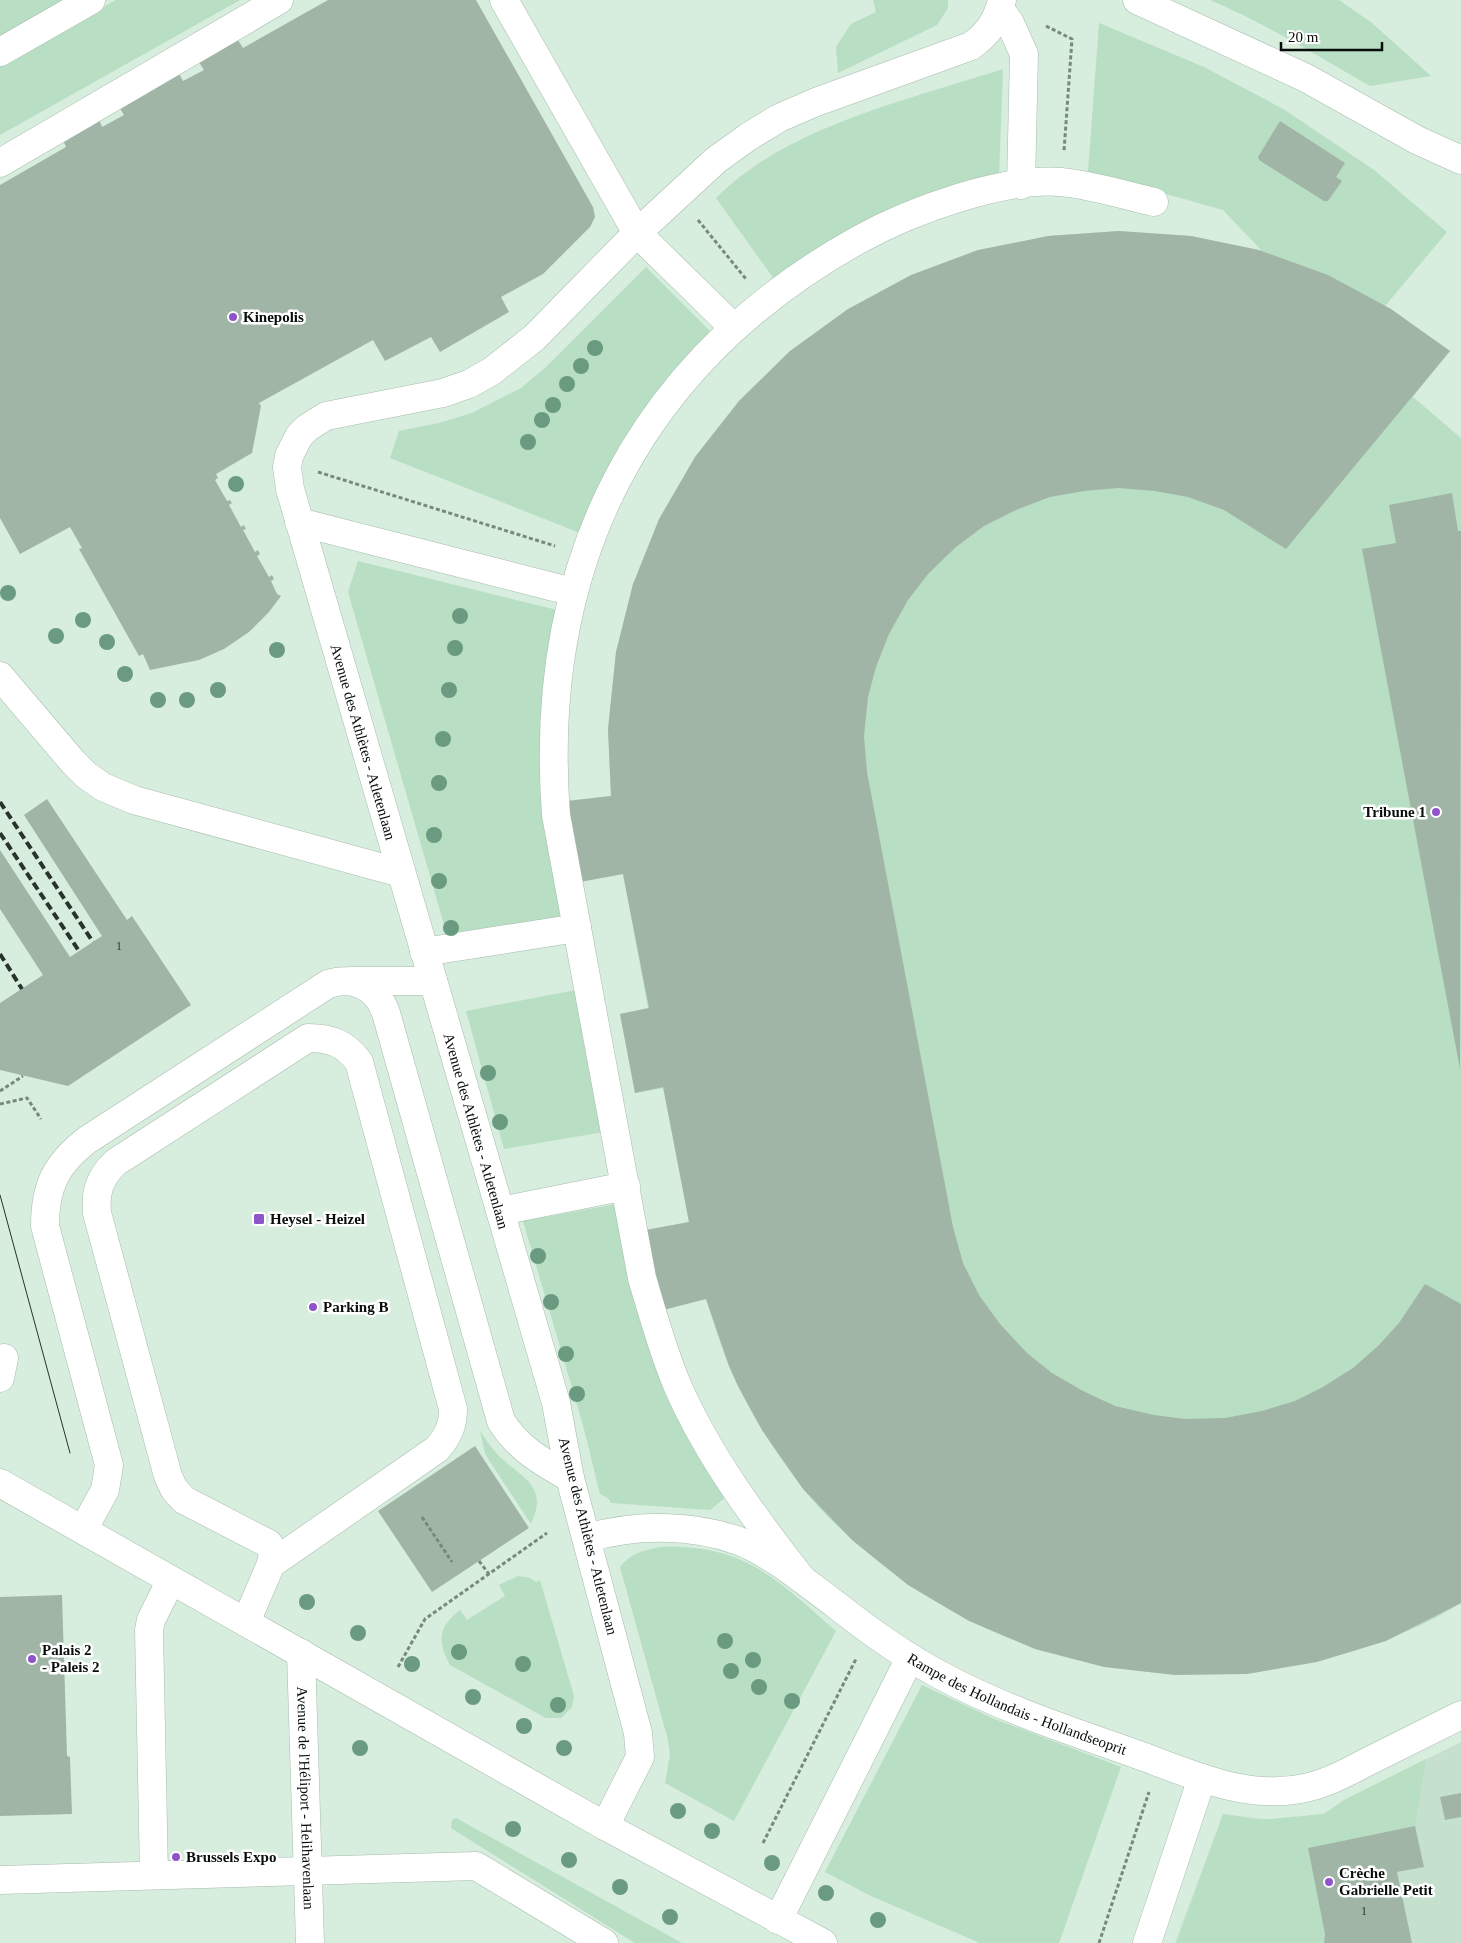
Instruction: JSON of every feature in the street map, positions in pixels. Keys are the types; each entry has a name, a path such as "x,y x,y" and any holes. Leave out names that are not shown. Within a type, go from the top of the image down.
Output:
{"street":[{"path":"0,52 91,0"},
{"path":"0,162 279,0"},
{"path":"504,0 638,233 733,328"},
{"path":"1137,0 1306,78 1417,140 1461,160"},
{"path":"638,233 716,160 748,136 779,118 816,102 971,46 984,37 994,24 1001,4"},
{"path":"1001,4 1024,54 1021,185"},
{"path":"802,1579 736,1490 695,1422 678,1387 642,1278 556,815 553,759 556,683 573,592 585,555 607,501 661,408 708,352 733,328 764,301 806,271 888,224 969,196 1021,185 1062,182 1154,202"},
{"name":"Avenue des Athlètes - Atletenlaan","path":"605,1826 634,1772 640,1757 640,1745 588,1538 570,1478 556,1403 299,522 290,489 287,467 289,456 299,436 306,428 326,416 442,393 469,384 492,371 535,337 638,233"},
{"path":"299,522 573,592"},
{"path":"0,676 72,762 86,775 110,790 134,800 401,873"},
{"path":"424,952 577,928"},
{"path":"83,1530 105,1490 109,1465 45,1226 45,1205 50,1186 58,1168 71,1152 87,1140 328,984 347,981 432,981"},
{"path":"347,981 357,982 373,991 386,1012 502,1422 510,1436 521,1447 570,1478"},
{"path":"246,1622 271,1564 273,1553 269,1544 184,1500 174,1489 168,1476 142,1382 97,1213 96,1198 98,1184 116,1162 308,1038 323,1038 338,1041 350,1050 359,1062 453,1409 453,1424 447,1438 437,1450 271,1564"},
{"path":"500,1211 626,1186"},
{"path":"0,1483 605,1826 823,1943"},
{"name":"Rampe des Hollandais - Hollandseoprit","path":"588,1538 618,1530 650,1528 716,1535 739,1542 768,1555 870,1631 910,1658 1008,1707 1202,1778 1248,1789 1276,1792 1304,1789 1329,1782 1461,1715"},
{"path":"154,1875 149,1630 151,1620 171,1580"},
{"name":"Avenue de l'Héliport - Helihavenlaan","path":"301,1654 310,1943"},
{"path":"778,1920 910,1658"},
{"path":"1147,1943 1202,1778"},
{"path":"0,1880 476,1866 604,1943"}],"path":[{"path":"1041,23 1072,39 1062,182"},
{"path":"693,215 764,301"},
{"path":"314,470 585,555"},
{"path":"0,1091 23,1076"},
{"path":"0,1104 27,1098 41,1119"},
{"path":"422,1517 452,1562"},
{"path":"398,1667 425,1619 547,1533"},
{"path":"479,1560 489,1574"},
{"path":"763,1844 870,1631"},
{"path":"1099,1943 1159,1763"}],"shaded area":[{"path":"0,0 73,0 0,40"},
{"path":"116,0 240,0 0,135 0,65"},
{"path":"873,0 948,0 948,8 937,25 838,73 836,47 851,24 876,12"},
{"path":"1210,0 1339,0 1372,23 1431,76 1370,86 1311,51"},
{"path":"1099,23 1204,67 1285,110 1374,170 1447,232 1385,306 1450,351 1413,397 1461,438 1461,1603 1436,1618 1409,1630 1353,1651 1291,1666 1229,1673 1167,1673 1106,1666 1046,1651 988,1629 932,1600 880,1563 829,1518 791,1473 761,1429 736,1382 706,1299 663,1310 646,1230 689,1222 664,1088 635,1093 620,1014 648,1008 623,874 580,882 567,801 611,796 608,729 616,652 633,584 695,457 739,401 790,351 1048,236 1119,231 1191,236 1262,251 1223,210 1088,172"},
{"path":"1003,69 999,176 774,279 716,198 744,173 777,152 813,134 890,104"},
{"path":"646,267 712,333 672,376 636,423 616,456 580,533 390,458 399,431 439,423 472,413 521,388 546,367"},
{"path":"358,561 557,610 546,666 541,723 564,918 447,935 348,592"},
{"path":"576,990 604,1132 504,1149 466,1011"},
{"path":"617,1204 726,1497 710,1510 611,1503 608,1498 600,1494 583,1425 523,1221"},
{"path":"480,1431 496,1453 522,1475 534,1490 537,1499 536,1510 531,1524 485,1454"},
{"path":"660,1547 690,1548 715,1552 757,1568 795,1596 836,1631 734,1821 665,1783 670,1755 668,1740 620,1567 638,1553"},
{"path":"518,1576 530,1578 536,1582 540,1580 574,1696 572,1707 561,1718 546,1718 450,1665 443,1648 442,1635 444,1629 447,1623 460,1610 467,1620 505,1596 499,1585"},
{"path":"922,1685 992,1718 1121,1767 1059,1943 980,1943 871,1896 825,1872"},
{"name":"Crèche Gabrielle Petit","path":"1461,1742 1461,1943 1175,1943 1223,1814 1273,1820 1324,1814 1344,1800"},
{"path":"1426,1759 1415,1826 1308,1848 1325,1934 1324,1943 1177,1943 1223,1814 1258,1820 1324,1814 1344,1800"},
{"path":"456,1818 682,1943 635,1943 451,1828 452,1820"}],"building":[{"name":"Kinepolis","path":"328,0 476,0 593,207 595,217 590,227 543,274 501,297 509,312 440,352 431,337 385,361 373,340 259,403 261,406 252,453 216,474 218,478 215,480 227,501 230,500 232,503 229,505 241,527 244,525 246,529 243,530 255,552 258,550 260,554 257,556 269,577 272,575 274,579 271,581 277,594 281,596 269,612 249,632 224,649 199,660 150,670 143,654 139,656 79,549 82,548 70,527 20,554 0,518 0,185 66,147 63,140 99,119 102,127 124,115 115,100 175,66 183,81 204,70 197,59 236,37 243,48"},
{"path":"1280,121 1345,163 1336,177 1342,181 1328,201 1324,201 1259,160 1258,157"},
{"path":"1119,231 1191,236 1259,250 1328,275 1391,309 1450,351 1286,549 1224,510 1188,497 1155,491 1118,488 1050,497 1016,510 984,526 956,547 928,574 908,600 889,634 876,667 868,697 864,736 867,772 953,1227 963,1263 979,1295 1000,1324 1027,1353 1052,1373 1083,1391 1115,1406 1154,1415 1185,1419 1225,1418 1262,1411 1295,1401 1323,1387 1353,1368 1379,1345 1399,1323 1425,1284 1461,1304 1461,1603 1386,1641 1317,1662 1247,1674 1175,1675 1104,1667 1035,1649 969,1621 908,1585 852,1540 803,1489 762,1430 738,1386 729,1366 706,1299 663,1310 646,1230 689,1222 663,1087 635,1093 620,1014 649,1008 623,874 580,882 567,801 611,796 608,729 616,652 633,584 659,519 695,457 739,401 790,351 848,309 911,275 978,250 1048,236"},
{"name":"Tribune 1","path":"1452,493 1458,531 1461,531 1460,1069 1362,549 1396,543 1389,505"},
{"path":"47,799 127,920 132,916 191,1005 68,1086 0,1070 0,1003 43,975 0,909 0,850 70,957 102,936 24,815"},
{"path":"475,1446 529,1528 432,1592 378,1511"},
{"name":"Palais 2 - Paleis 2","path":"62,1595 67,1756 70,1757 72,1814 0,1816 0,1597"},
{"path":"1461,1793 1461,1817 1445,1820 1440,1797"},
{"path":"1415,1826 1424,1867 1397,1872 1412,1943 1324,1943 1325,1934 1308,1848"}],"tram line":[{"path":"0,1195 70,1453"}],"railway":[{"path":"0,802 93,942"},
{"path":"0,833 79,951"},
{"path":"0,954 22,989"}],"place":[{"name":"Kinepolis","path":"233,317"},
{"name":"Tribune 1","path":"1436,812"},
{"name":"Heysel - Heizel","path":"259,1219"},
{"name":"Parking B","path":"313,1307"},
{"name":"Palais 2 - Paleis 2","path":"32,1659"},
{"name":"Brussels Expo","path":"176,1857"},
{"name":"Crèche Gabrielle Petit","path":"1329,1882"}]}
